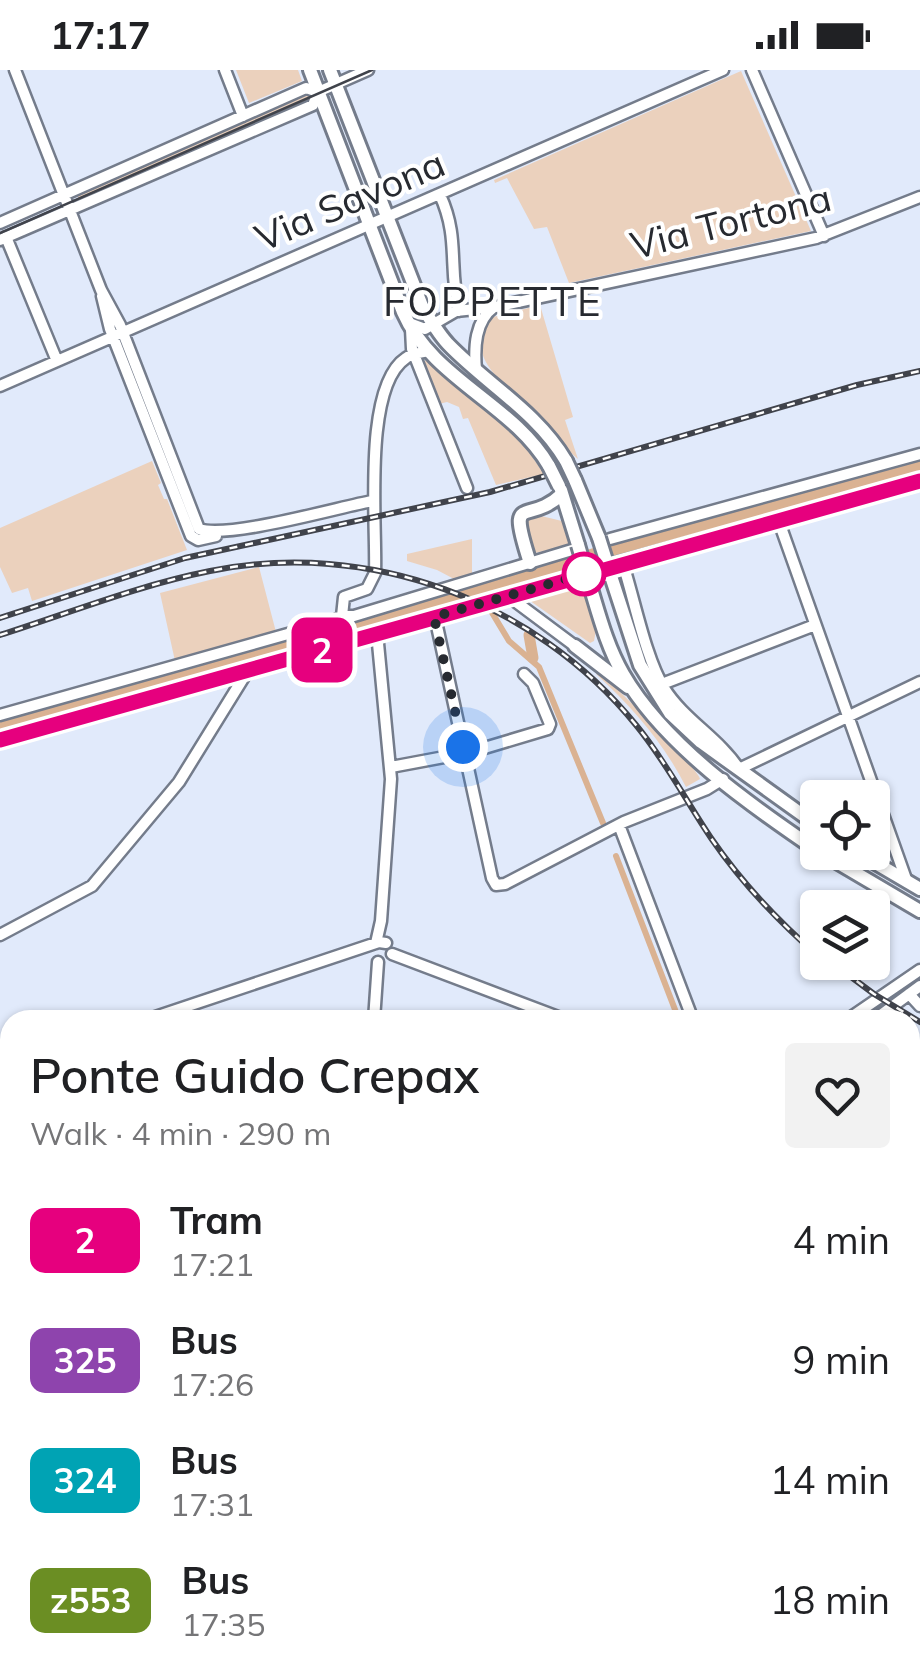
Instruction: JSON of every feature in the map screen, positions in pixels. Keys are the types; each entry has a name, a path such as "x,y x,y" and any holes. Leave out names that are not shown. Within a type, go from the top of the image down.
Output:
{"main road":[{"path":"310,70 410,325 428,351 514,422 549,466 570,516 583,576 607,640 633,690"},
{"path":"330,70 422,306 446,342 528,413 566,461 616,566 634,648 647,680 692,735 800,813"},
{"path":"530,562 519,518 526,510 554,502 562,494"},
{"path":"537,508 570,516"},
{"path":"575,646 593,652 607,640"},
{"path":"575,646 633,690 666,729 711,770 800,838"},
{"path":"723,779 739,769"},
{"path":"849,870 920,912"},
{"path":"887,871 914,886"}],"street":[{"path":"15,70 198,535 215,536 372,500"},
{"path":"225,70 243,116"},
{"path":"57,361 3,238 312,104 318,92 368,70"},
{"name":"Via Savona","path":"0,386 722,70"},
{"path":"752,70 824,236"},
{"path":"0,222 306,88 318,92"},
{"path":"440,195 451,218 453,288 460,310"},
{"name":"Via Tortona","path":"435,327 460,310 824,236 920,197"},
{"path":"476,370 478,330 494,306"},
{"path":"435,327 421,329 410,325 414,354 467,488"},
{"path":"342,616 344,596 367,589 373,579 374,447 385,397 398,366 414,354 428,351"},
{"path":"610,540 920,454"},
{"path":"920,480 616,566 662,684 675,702 729,752 739,769 920,682"},
{"path":"778,518 898,859 914,886"},
{"path":"0,715 572,550"},
{"path":"0,739 583,576"},
{"path":"508,596 575,646"},
{"path":"434,617 496,885 723,779"},
{"path":"662,684 815,625"},
{"path":"374,1010 390,768 377,633"},
{"path":"0,934 92,886 179,782 248,671"},
{"path":"390,768 548,730 550,724 533,683 524,674"},
{"path":"759,784 757,769 761,760"},
{"path":"660,808 703,784 711,770"},
{"path":"619,826 689,1010"},
{"path":"887,871 898,859"},
{"path":"177,1010 377,949"},
{"path":"377,949 388,961 392,954 540,1010"},
{"path":"862,1010 920,970"},
{"path":"887,1010 920,986"},
{"path":"909,994 920,1006"}],"shaded area":[{"path":"236,70 298,70 302,81 249,103"},
{"path":"741,71 811,231 569,283 547,227 534,229 507,178 495,183 494,180"},
{"path":"307,91 310,99 80,202 76,193"},
{"path":"540,305 573,417 565,420 578,459 547,423 496,376 481,348 483,333 493,317"},
{"path":"428,360 523,443 544,474 496,485 468,418 463,419 459,407 447,402 439,404 422,361"},
{"path":"920,459 920,472 0,731 0,716 398,609 654,529"},
{"path":"152,461 161,483 158,485 187,550 32,601 28,588 12,593 0,567 0,528"},
{"path":"533,514 562,521 570,545 535,553 523,521"},
{"path":"472,539 472,573 456,580 407,561 407,554"},
{"path":"259,567 276,632 175,661 160,593"},
{"path":"580,578 596,630 590,643 526,598"},
{"path":"596,674 602,675 639,710 700,779 686,787 646,726"}],"waterway":[{"path":"491,611 509,641 539,667 603,823"},
{"path":"529,635 533,658"},
{"path":"616,856 675,1010"}],"tram line":[{"path":"0,233 372,70"},
{"path":"614,562 920,478"},
{"name":"2","path":"0,740 920,481"},
{"path":"0,740 579,576"}],"railway":[{"path":"0,618 185,558 490,492 857,385 920,371"},
{"path":"0,635 157,584 210,571 270,563 329,564 388,573 444,589 498,613 549,644 595,681 647,738 735,870 800,939"},
{"path":"855,980 900,1010"}],"district":[{"name":"FOPPETTE","path":"493,302"}],"route":[{"path":"463,747 434,617 584,574"}]}
